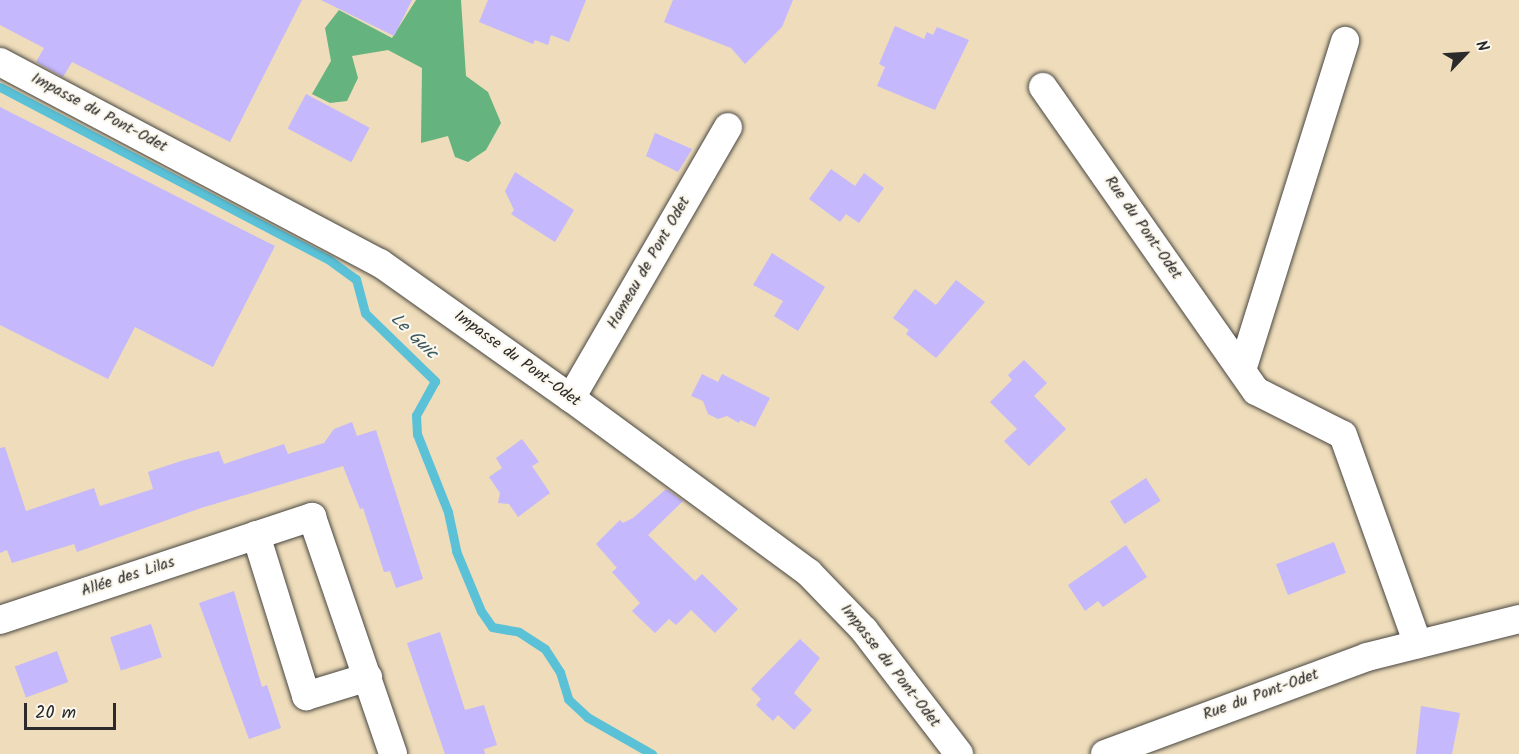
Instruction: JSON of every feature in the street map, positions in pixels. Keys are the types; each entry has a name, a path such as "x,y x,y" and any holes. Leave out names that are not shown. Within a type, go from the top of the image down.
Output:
{"street":[{"path":"1242,370 1345,41"},
{"name":"Impasse du Pont-Odet","path":"0,62 380,263 571,398 809,573 864,630 959,754"},
{"name":"Rue du Pont-Odet","path":"1043,87 1256,391 1343,435 1418,644"},
{"name":"Hameau de Pont Odet","path":"571,398 728,127"},
{"name":"Allée des Lilas","path":"0,620 312,517 393,754"},
{"path":"256,535 306,696 368,677"},
{"name":"Rue du Pont-Odet","path":"1105,754 1274,689 1367,657 1519,619"}],"green space":[{"path":"416,0 461,0 466,76 488,92 501,123 486,150 468,162 455,157 448,136 421,143 422,68 388,50 352,56 358,78 347,101 330,103 312,94 331,61 325,28 339,10 392,38"}],"building":[{"path":"0,0 302,0 230,142 72,62 63,77 36,62 44,48 0,25"},
{"path":"321,0 412,0 394,36"},
{"path":"488,0 586,0 569,42 551,35 548,45 535,40 533,44 479,22"},
{"path":"673,0 793,0 782,27 745,64 731,48 664,22"},
{"path":"895,26 924,39 927,32 933,35 937,27 969,40 935,110 877,86 885,67 879,64"},
{"path":"306,94 370,128 351,162 288,128"},
{"path":"0,107 275,246 213,367 135,327 108,379 0,325"},
{"path":"655,133 692,149 678,172 646,156"},
{"path":"831,169 855,186 864,173 884,188 859,223 846,214 840,222 809,199"},
{"path":"515,172 574,210 555,242 511,214 514,210 505,191"},
{"path":"772,253 825,287 798,331 774,316 783,301 753,285"},
{"path":"956,280 985,302 936,358 906,334 909,330 893,318 915,289 936,305"},
{"path":"1024,360 1047,383 1034,396 1066,429 1029,466 1004,441 1017,429 990,402 1012,380 1008,375"},
{"path":"702,374 718,382 722,374 770,398 755,427 740,420 739,423 727,416 718,419 708,414 703,401 691,396"},
{"path":"352,422 357,436 376,430 423,579 396,588 390,571 384,572 363,508 360,509 343,466 201,508 77,552 74,544 12,563 7,550 0,553 0,448 5,447 26,511 94,488 100,506 153,489 148,472 181,461 219,451 224,464 284,444 288,454 324,443 334,429"},
{"path":"522,439 539,462 532,466 550,493 518,517 509,504 498,503 500,493 489,477 502,468 496,458"},
{"path":"1146,478 1161,501 1125,524 1110,501"},
{"path":"666,489 683,501 648,535 695,581 702,574 738,609 715,633 691,610 676,625 669,619 655,633 632,611 640,603 612,572 617,568 596,544 620,520 623,523 633,518"},
{"path":"1334,542 1346,573 1288,595 1276,564"},
{"path":"1126,545 1147,577 1103,607 1098,601 1085,611 1068,585"},
{"path":"234,591 262,687 267,685 281,728 249,739 199,603"},
{"path":"151,624 162,657 121,671 110,637"},
{"path":"440,632 465,710 484,705 497,745 484,749 485,754 445,754 407,643"},
{"path":"800,639 820,658 794,693 812,710 794,730 778,715 773,721 756,705 761,699 751,689"},
{"path":"57,651 68,682 26,697 15,666"},
{"path":"1421,706 1460,713 1452,754 1416,754"}],"waterway":[{"name":"Le Guic","path":"0,87 328,259 356,279 365,313 435,381 416,415 417,434 448,512 456,551 481,611 492,627 519,632 545,649 560,672 568,699 587,717 652,754"}]}
